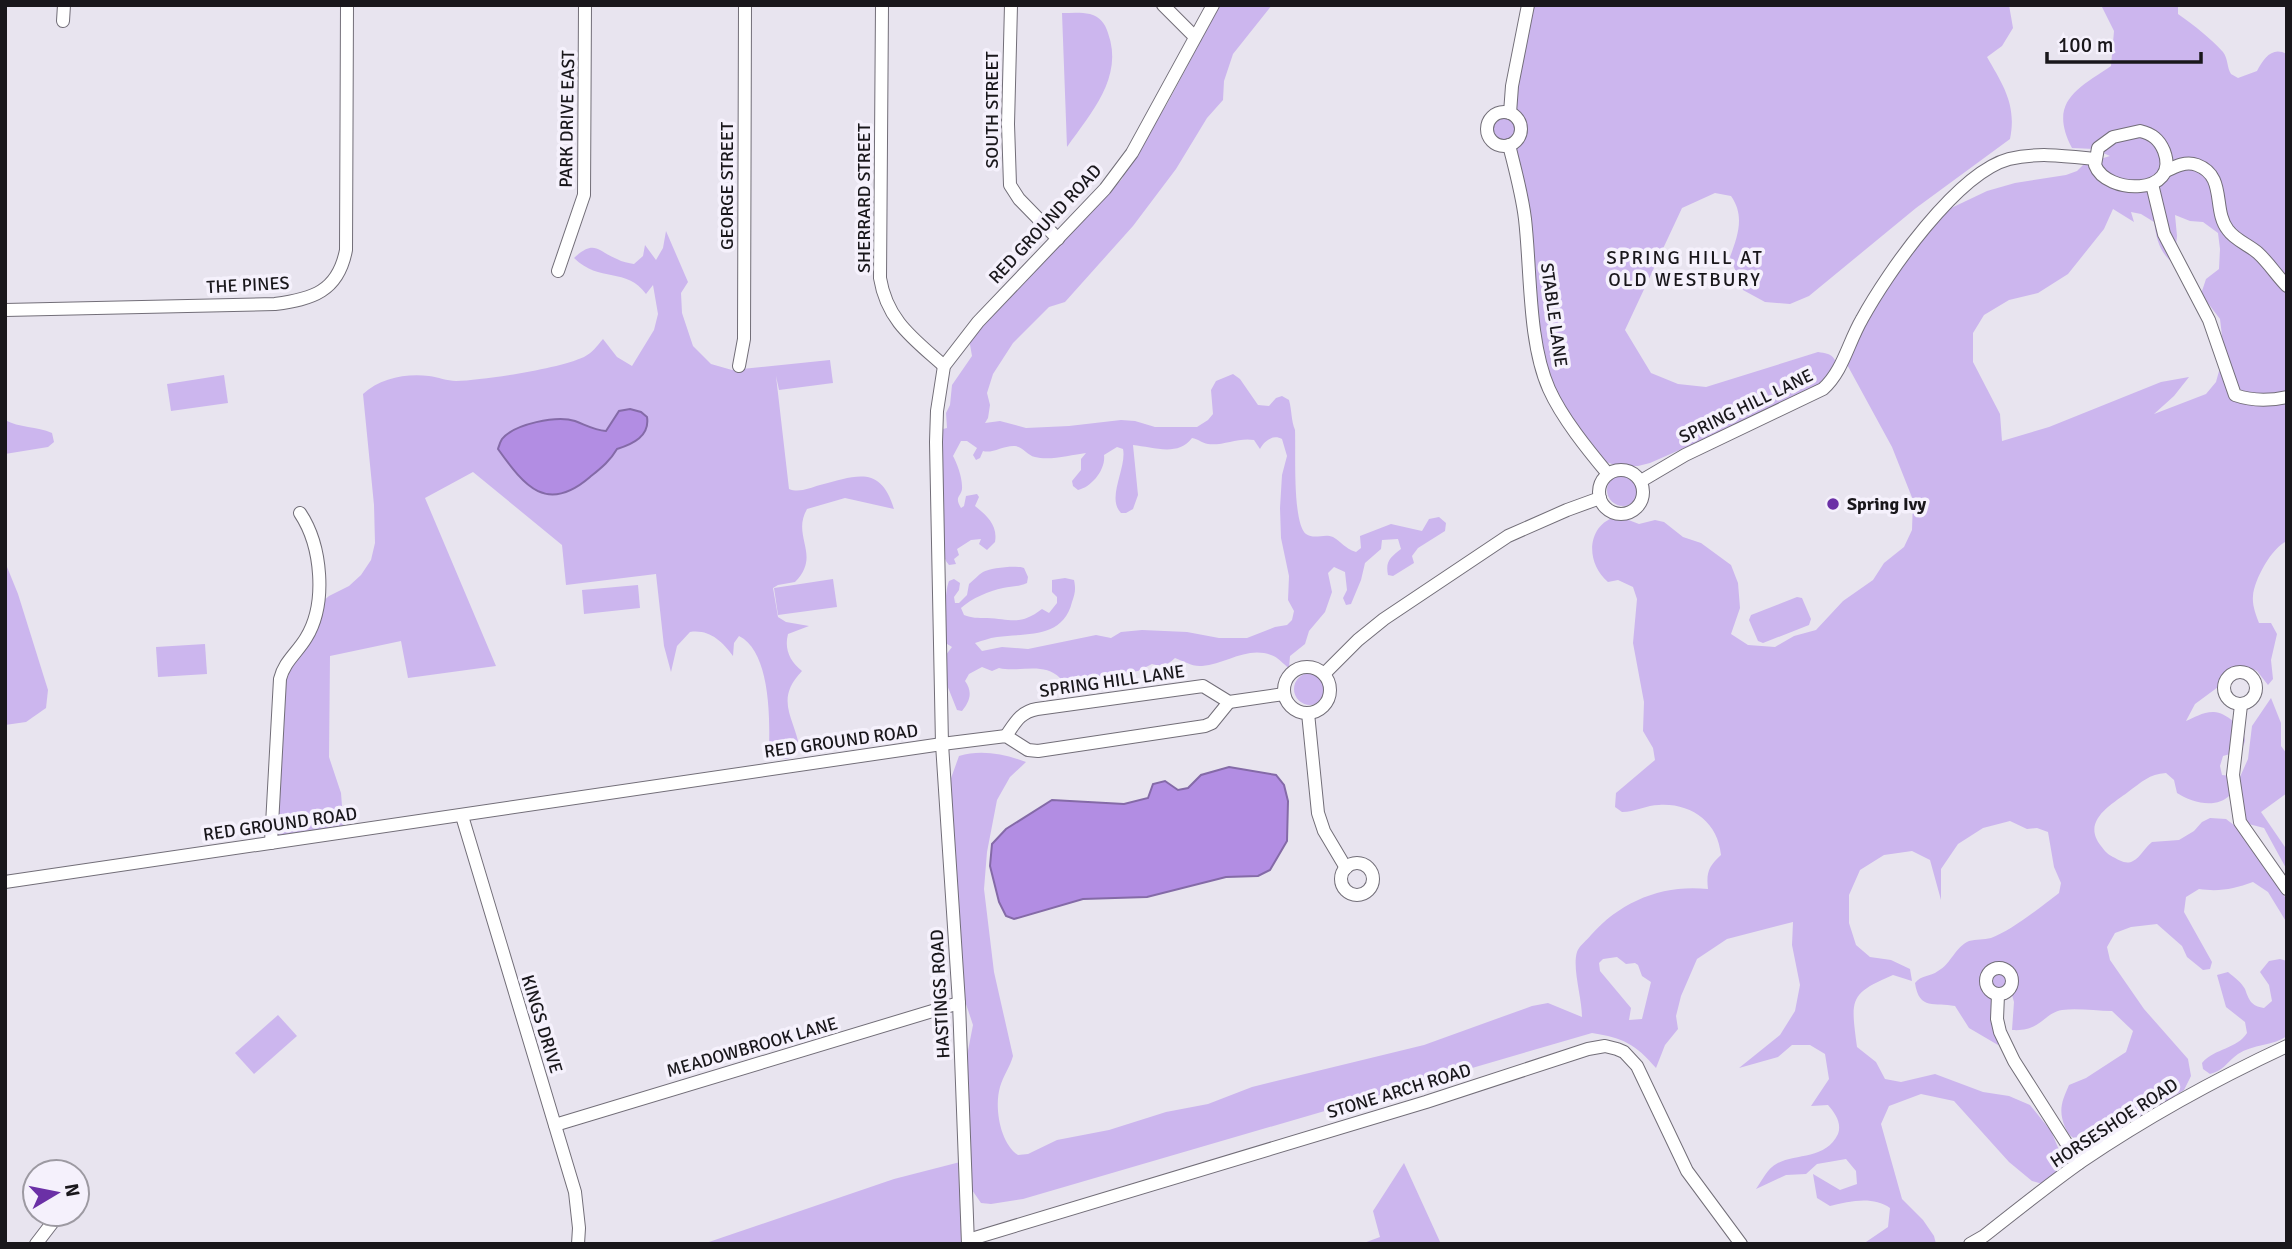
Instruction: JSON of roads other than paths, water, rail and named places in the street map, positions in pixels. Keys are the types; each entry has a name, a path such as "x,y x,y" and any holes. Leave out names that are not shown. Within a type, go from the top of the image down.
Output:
{"street":[{"path":"64,5 64,21"},
{"name":"THE PINES","path":"5,310 275,304 306,300 330,284 344,260 346,250 347,5"},
{"name":"PARK DRIVE EAST","path":"558,271 580,213 585,187 585,5"},
{"name":"GEORGE STREET","path":"740,366 744,339 745,5"},
{"name":"SHERRARD STREET","path":"882,5 880,278 883,293 894,318 944,366"},
{"name":"SOUTH STREET","path":"1011,5 1008,124 1010,185 1019,199 1058,239"},
{"path":"1163,5 1195,37"},
{"name":"RED GROUND ROAD","path":"5,882 942,744 936,442 937,411 944,366 978,322 1105,189 1132,153 1213,5"},
{"name":"STABLE LANE","path":"1510,113 1512,86 1528,5"},
{"name":"STABLE LANE","path":"1510,113 1518,119 1521,129 1517,139 1508,145 1498,144 1489,136 1488,125 1494,116 1510,113"},
{"path":"2140,131 2152,134 2161,143 2166,157 2166,171 2162,178 2152,184 2133,186 2111,181 2097,171 2095,159 2098,148 2104,142 2113,137 2140,131"},
{"name":"STABLE LANE","path":"1508,145 1523,205 1535,324 1546,379 1554,398 1608,474"},
{"name":"SPRING HILL LANE","path":"1641,481 1685,455 1823,390 1838,371 1860,321 1889,276 1942,208 1977,176 2008,160 2037,155 2095,159"},
{"path":"2166,171 2179,164 2192,163 2204,168 2217,185 2222,222 2229,232 2258,253 2287,286"},
{"path":"2152,184 2164,234 2209,320 2235,396 2249,400 2287,397"},
{"path":"1626,470 1641,481 1644,494 1642,500 1630,513 1614,513 1603,505 1600,485 1608,474 1626,470"},
{"path":"1324,674 1384,619 1508,536 1600,498"},
{"path":"271,843 280,679 285,664 306,639 312,625 318,591 316,554 308,524 300,513"},
{"path":"1311,666 1324,674 1328,680 1330,695 1322,708 1308,713 1290,706 1283,694 1286,679 1296,668 1311,666"},
{"name":"SPRING HILL LANE","path":"1006,736 1020,716 1037,709 1203,686 1229,702"},
{"path":"942,744 1006,736 1028,750 1038,751 1171,733 1212,723 1229,702 1283,694"},
{"path":"2241,705 2233,775 2239,822 2287,889"},
{"path":"1308,713 1318,813 1324,831 1346,868"},
{"name":"HASTINGS ROAD","path":"942,744 959,1003 968,1242"},
{"name":"KINGS DRIVE","path":"462,816 575,1192 578,1244"},
{"path":"1998,995 1997,1018 2000,1032 2014,1061 2079,1163"},
{"name":"MEADOWBROOK LANE","path":"555,1125 959,1003"},
{"name":"STONE ARCH ROAD","path":"968,1242 1413,1106 1588,1049 1605,1046 1624,1052 1637,1066 1687,1171 1741,1244"},
{"name":"HORSESHOE ROAD","path":"1970,1244 2079,1163 2172,1104 2287,1046"},
{"path":"36,1244 48,1228"}],"place":[{"name":"Spring Ivy","path":"1833,504"}],"district":[{"name":"SPRING HILL AT OLD WESTBURY","path":"1685,268"}]}
